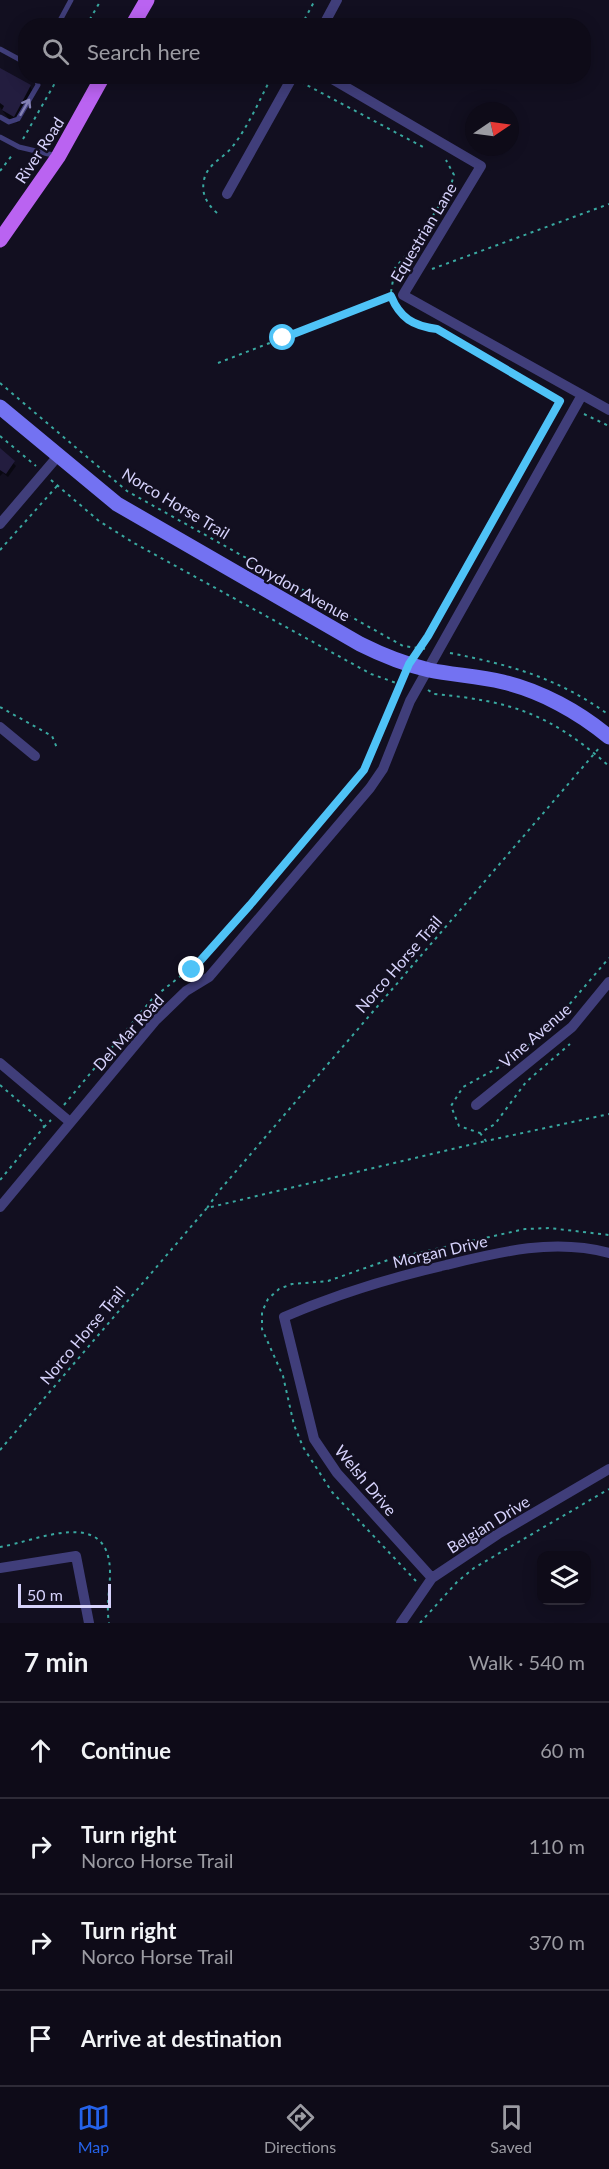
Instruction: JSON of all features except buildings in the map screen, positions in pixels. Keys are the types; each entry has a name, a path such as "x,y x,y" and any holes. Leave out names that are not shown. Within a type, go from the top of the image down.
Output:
{"main road":[{"path":"137,18 147,0"},
{"name":"River Road","path":"0,240 58,157 99,84"},
{"name":"Corydon Avenue","path":"0,407 117,504 163,533 360,644 429,670 504,682 539,694 578,714 609,737"}],"street":[{"path":"327,18 337,0"},
{"path":"227,194 289,84"},
{"name":"Equestrian Lane","path":"341,84 480,166 403,295 609,410"},
{"name":"Del Mar Road","path":"0,1207 155,1021 186,991 209,977 370,788 383,769 410,701 582,395"},
{"path":"0,524 58,456"},
{"path":"0,727 35,756"},
{"name":"Vine Avenue","path":"476,1105 572,1027 609,982"},
{"path":"0,1063 70,1122"},
{"name":"Morgan Drive","path":"284,1317 381,1280 500,1252 545,1246 585,1246 609,1253"},
{"name":"Welsh Drive","path":"284,1317 314,1439 337,1473 432,1578"},
{"name":"Belgian Drive","path":"401,1623 432,1578 498,1534 609,1469"},
{"path":"0,1568 76,1556 89,1623"}],"lane":[{"path":"61,18 71,0"},
{"path":"0,49 18,59"},
{"path":"0,117 9,122 18,119 38,84"},
{"path":"0,136 19,147 58,157"}],"path":[{"path":"91,18 101,0"},
{"path":"305,18 315,0"},
{"path":"0,171 19,147 54,84"},
{"path":"216,213 207,203 203,193 208,168 232,148 268,84"},
{"path":"306,84 425,148"},
{"path":"0,1180 153,998 207,955 364,770 409,664 421,648 560,401 437,329 422,327 405,319 397,310 391,296 391,282 395,268 416,244 451,185 454,175 451,164 445,158"},
{"path":"415,275 609,204"},
{"path":"219,363 391,296"},
{"name":"Norco Horse Trail","path":"0,383 127,491 403,646 520,668 556,682 609,715"},
{"path":"0,550 57,486"},
{"path":"0,707 52,736 57,748"},
{"name":"Norco Horse Trail","path":"0,1450 609,737"},
{"path":"0,1085 43,1122 44,1127"},
{"path":"207,1208 609,1114"},
{"path":"480,1133 486,1141"},
{"path":"424,1590 332,1492 309,1457 294,1425 278,1363 262,1329 262,1312 268,1299 279,1289 292,1284 328,1281 391,1259 525,1229 549,1228 609,1235"},
{"path":"420,1623 445,1594 474,1568 609,1489"}],"route":[{"path":"192,970 279,872 364,770 409,664 428,636 560,401 437,329 422,327 405,319 397,310 391,296 283,338"}]}
